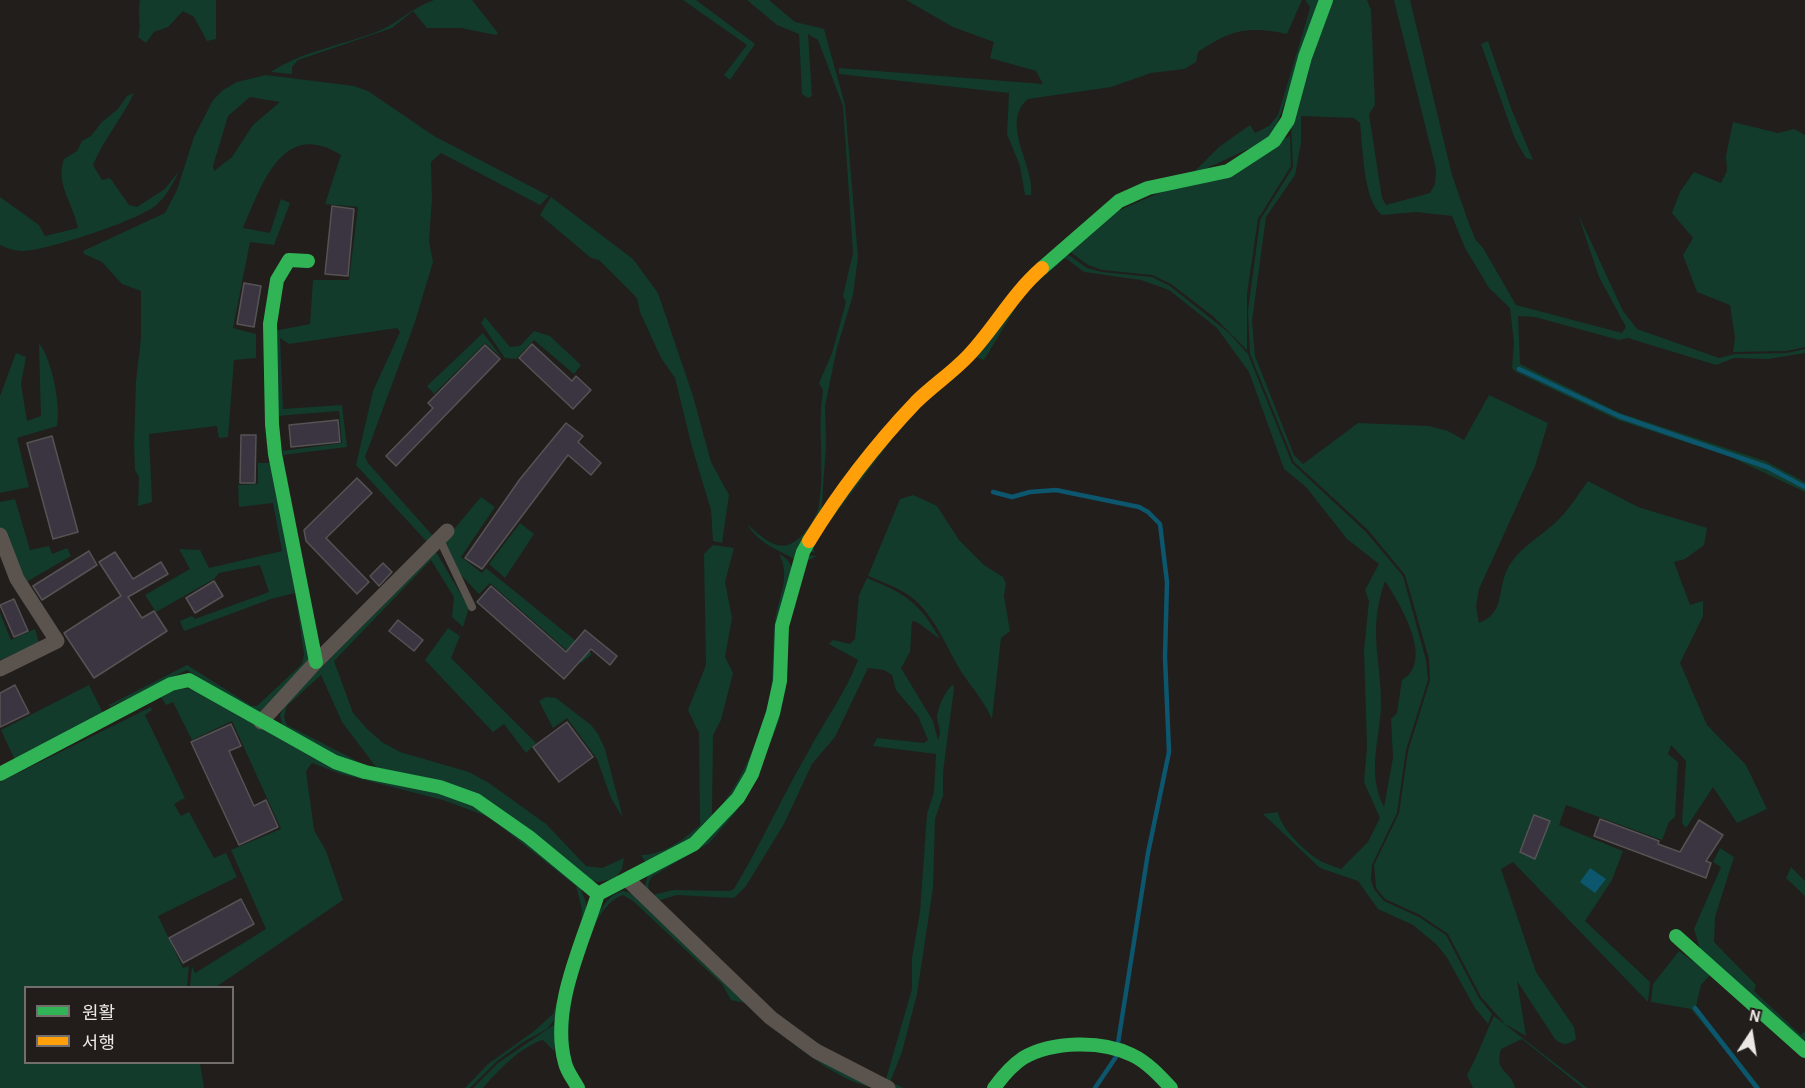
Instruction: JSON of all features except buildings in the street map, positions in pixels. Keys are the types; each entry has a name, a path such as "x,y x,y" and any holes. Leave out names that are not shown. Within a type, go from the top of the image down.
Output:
{"street":[{"path":"578,1088 565,1061 564,1026 572,978 598,894 694,844 724,815 745,787 759,757 778,694 782,626 803,552 816,530 892,428 918,400 968,356 1018,291 1037,271 1119,201 1148,188 1228,171 1274,141 1288,120 1305,57 1326,0"},
{"path":"308,261 289,260 280,273 274,289 270,324 275,454 316,662"},
{"path":"0,535 17,579 57,641 0,669"},
{"path":"261,722 316,662 443,535"},
{"path":"0,774 183,679 207,688 261,722 350,767 440,787 476,800 529,837 598,894"},
{"path":"628,880 771,1018 822,1055 888,1088"},
{"path":"1676,936 1805,1051"},
{"path":"994,1088 1009,1069 1027,1056 1048,1048 1084,1046 1131,1055 1171,1088"}],"lane":[{"path":"443,535 472,607"}],"green space":[{"path":"140,0 216,0 216,39 207,41 194,17 183,11 168,27 154,32 146,43 138,37"},
{"path":"434,0 472,0 498,33 496,35 461,28 427,28 413,11 392,28 298,60 292,67 292,74 271,72 297,58 381,30 420,6"},
{"path":"683,0 696,0 755,44 730,80 724,75 747,45"},
{"path":"747,0 769,0 795,22 824,29 845,105 858,257 853,295 837,348 825,406 826,445 821,518 796,560 757,537 747,524 769,541 784,546 791,544 804,533 814,519 819,505 823,390 819,383 832,353 846,302 843,296 853,253 843,106 818,40 808,34 812,96 808,98 802,94 799,34 777,25"},
{"path":"906,0 1302,0 1287,34 1261,30 1241,31 1221,38 1198,52 1196,62 1184,69 1151,73 1111,87 1028,99 1020,109 1017,120 1020,146 1031,184 1031,195 1025,195 1020,166 1007,134 1009,93 839,74 839,68 1043,84 1036,71 990,58 994,42 953,27"},
{"path":"1305,0 1322,0 1272,138 1190,176 1219,147 1250,125 1255,133 1269,126 1278,115 1309,12 1310,7"},
{"path":"1329,0 1367,0 1371,10 1375,105 1369,114 1382,198 1386,205 1430,193 1435,184 1436,169 1394,0 1410,0 1452,175 1475,239 1483,248 1516,305 1622,333 1626,327 1599,277 1578,214 1623,311 1637,329 1719,358 1735,354 1787,353 1805,349 1805,353 1768,359 1734,358 1716,365 1628,338 1619,340 1535,317 1518,316 1520,364 1620,413 1765,461 1805,482 1805,485 1768,466 1620,415 1520,369 1519,371 1619,417 1767,468 1805,488 1805,492 1731,457 1618,420 1516,372 1512,368 1514,343 1510,308 1489,288 1465,248 1452,216 1416,212 1382,215 1376,208 1367,186 1360,123 1354,118 1301,116 1301,143 1295,175 1266,217 1252,321 1255,356 1294,455 1303,464 1358,423 1429,426 1448,431 1464,440 1489,395 1548,423 1535,466 1479,589 1476,606 1479,623 1487,619 1497,607 1504,578 1511,562 1560,518 1588,481 1638,507 1707,528 1704,545 1685,559 1674,562 1690,605 1703,601 1703,616 1680,663 1707,725 1746,765 1767,809 1737,823 1713,787 1686,828 1682,823 1686,761 1671,745 1668,754 1678,762 1675,817 1669,822 1662,840 1566,805 1559,825 1623,851 1612,880 1585,921 1650,982 1648,1002 1513,862 1501,869 1536,972 1574,1027 1576,1039 1568,1043 1563,1044 1555,1039 1517,981 1526,1036 1505,1024 1481,997 1448,934 1420,915 1385,899 1376,888 1374,865 1399,813 1408,751 1430,680 1429,659 1405,575 1368,530 1294,462 1250,354 1248,311 1260,220 1293,167 1291,124"},
{"path":"1488,41 1511,108 1533,160 1526,158 1515,139 1481,44"},
{"path":"266,75 354,86 368,91 434,136 549,196 540,205 441,153 431,162 432,198 429,241 433,262 414,325 365,457 433,536 427,542 356,465 373,391 400,332 397,328 289,344 280,338 283,409 342,405 347,447 283,455 282,451 342,443 339,411 277,416 274,331 310,324 313,280 349,280 358,207 325,204 341,155 321,146 304,145 290,150 277,161 258,193 243,228 270,233 281,199 290,203 274,245 250,242 233,328 256,334 256,358 234,360 228,437 219,438 217,426 149,434 152,502 138,506 139,477 135,470 134,445 136,381 141,338 141,291 122,284 102,262 84,254 83,251 165,213 177,190 194,137 213,100 223,90 237,82","holes":["250,97 280,102 253,125 232,157 214,171 213,166 228,116"]},
{"path":"134,93 93,165 102,180 110,178 129,205 137,207 165,189 179,171 163,199 155,206 130,219 71,240 23,251 0,245 0,197 39,225 45,236 78,228 63,185 64,159 77,151 82,141 91,136 102,122 118,109 127,96"},
{"path":"1733,122 1778,133 1794,129 1805,135 1805,347 1787,351 1733,352 1735,338 1730,305 1697,292 1683,255 1693,238 1672,213 1680,192 1694,172 1721,183 1727,171 1726,156"},
{"path":"1290,136 1291,166 1258,219 1247,294 1247,350 1214,317 1171,284 1152,275 1102,270 1088,265 1069,251 1106,216"},
{"path":"551,197 633,259 658,293 693,396 711,462 729,495 722,543 713,541 711,510 675,378 661,358 640,312 637,298 599,260 591,258 540,215"},
{"path":"1066,253 1087,268 1102,272 1152,277 1170,286 1229,333 1248,354 1292,463 1366,532 1403,576 1426,660 1428,680 1406,750 1397,813 1372,865 1371,880 1374,889 1384,901 1419,917 1446,935 1479,998 1492,1014 1488,1024 1475,1008 1446,956 1436,944 1413,925 1378,909 1358,881 1320,868 1263,814 1278,812 1283,825 1307,851 1321,861 1341,869 1368,842 1380,818 1364,782 1367,747 1364,650 1369,601 1365,590 1379,564 1347,539 1306,487 1284,469 1249,372 1217,328 1169,290 1141,280 1084,272 1064,259 1024,294 984,360 976,357 925,401 902,426 818,537 813,548 815,553 809,551 817,534 900,423 922,400 971,358 1017,297","holes":["1385,581 1412,632 1415,660 1411,671 1402,680 1397,713 1391,719 1393,758 1384,807 1379,795 1375,770 1381,708 1376,631"]},
{"path":"485,317 510,347 520,346 534,331 550,336 581,365 574,374 534,340 516,359 505,358 481,323"},
{"path":"483,333 502,358 485,343 434,394 427,386"},
{"path":"39,343 48,360 54,383 58,407 57,426 17,438 29,487 0,493 0,396 16,353 26,357 21,384 27,421 41,416"},
{"path":"258,463 273,463 310,661 283,692 258,714 249,712 187,670 110,707 109,705 187,665 252,706 257,706 302,664 304,654 295,593 271,599 184,631 180,621 192,616 195,619 269,592 260,565 219,573 214,579 156,612 145,595 190,569 179,549 200,550 209,568 282,551 273,503 239,507 238,485 258,484"},
{"path":"913,495 937,506 959,540 984,565 1003,577 1006,583 1004,596 1010,631 1001,638 992,719 924,610 906,593 868,576 900,499"},
{"path":"481,497 495,507 461,557 482,573 486,568 592,654 581,663 490,583 479,594 458,572 444,541"},
{"path":"15,499 30,550 49,546 52,554 67,548 71,556 28,581 19,580 0,527 0,502"},
{"path":"520,523 534,534 505,578 489,564"},
{"path":"713,545 734,548 725,582 732,618 725,657 733,673 721,720 713,735 712,815 723,804 742,774 768,704 772,680 775,620 784,578 779,554 789,562 792,573 780,621 774,694 751,769 729,805 694,838 651,865 646,863 641,855 666,849 700,825 699,733 688,710 706,665 704,554"},
{"path":"436,552 469,608 463,627 452,617 454,597 431,560 334,661 353,713 382,742 400,752 469,772 489,783 546,824 586,866 602,868 624,858 622,869 615,879 598,882 583,877 512,818 463,790 369,770 331,754 282,724 280,715 285,704","holes":["321,675 342,722 376,767 363,764 287,725 284,717 287,706"]},
{"path":"806,555 817,556 807,561 788,621 786,687 779,721 757,776 736,812 709,843 653,876 649,887 652,895 673,890 729,891 734,889 853,672 858,660 829,644 833,640 850,644 855,639 859,595 867,578 892,589 910,601 925,616 940,639 917,622 912,621 910,652 901,668 933,721 938,740 939,707 953,684 954,689 943,772 943,796 935,819 933,888 917,994 902,1052 890,1082 904,1088 895,1088 795,1033 646,895 644,889 648,875 711,835 744,794 760,764 781,696 787,617","holes":["868,668 884,670 892,675 896,690 918,716 928,740 924,743 877,738 873,746 936,754 934,792 927,814 920,912 912,958 912,989 886,1079 853,1064 792,1025 763,1002 657,901 677,895 734,898 746,886 784,824 812,764 835,737"]},
{"path":"0,613 11,640 35,629 39,643 0,660"},
{"path":"448,628 460,636 451,658 536,743 526,753 504,724 493,732 425,660"},
{"path":"89,685 104,715 15,760 1,730"},
{"path":"187,688 203,694 325,762 359,774 445,793 479,807 496,816 579,884 586,903 586,925 559,1014 547,1029 523,1042 497,1061 470,1088 465,1088 488,1064 533,1032 553,1014 581,925 582,909 576,886 489,817 443,800 341,774 312,763 306,771 314,830 326,851 343,900 217,986 190,986 192,966 195,973 266,929 231,850 281,829 232,721 192,740 173,702 166,705 161,697 171,691"},
{"path":"546,697 556,698 591,725 598,734 605,749 623,818 611,798 597,759 567,718 553,728 539,701"},
{"path":"151,707 152,710 145,715 185,798 174,804 181,816 189,812 214,858 226,853 237,877 158,916 183,968 189,966 187,986 24,986 24,1064 200,1064 204,1088 0,1088 0,782"},
{"path":"1720,848 1734,857 1715,917 1714,942 1756,985 1754,991 1801,1035 1805,1031 1805,1046 1700,949 1694,929 1721,867 1713,862"},
{"path":"1791,867 1805,881 1805,896 1786,878"},
{"path":"624,891 637,896 774,1023 814,1053 880,1088 864,1085 828,1068 790,1041 745,1003 731,1000 722,984 633,901 623,895 610,903 598,919 588,939 575,985 569,1045 574,1068 585,1088 580,1088 568,1053 569,1014 573,989 588,936 598,914 610,898"},
{"path":"1679,951 1711,974 1701,985 1696,1006 1761,1088 1758,1088 1696,1008 1756,1088 1691,1009 1651,1002 1653,984"},
{"path":"1494,1016 1587,1088 1583,1088 1522,1039 1501,1049 1499,1057 1501,1067 1510,1077 1515,1088 1473,1088 1467,1075"},
{"path":"561,1020 554,1051 543,1040 535,1043 510,1060 483,1088 473,1088 498,1063"}],"water":[{"path":"1590,868 1606,879 1595,893 1580,882"}],"waterway":[{"path":"1519,369 1619,416 1767,467 1805,487"},
{"path":"993,492 1012,497 1030,492 1056,490 1139,507 1160,524 1167,582 1165,657 1169,752 1148,853 1118,1043"},
{"path":"1695,1008 1757,1088"},
{"path":"1095,1088 1116,1057"}],"traffic: fast":[{"path":"1042,268 1119,201 1148,188 1228,171 1274,141 1288,120 1305,57 1326,0"},
{"path":"308,261 289,260 277,280 270,324 272,424 275,454 316,662"},
{"path":"578,1088 565,1063 561,1042 562,1021 570,977 598,894 694,844 738,798 752,774 773,713 780,681 782,626 803,552 809,541"},
{"path":"0,774 171,684 189,680 335,762 365,772 440,787 476,800 529,837 598,894"},
{"path":"1676,936 1805,1051"},
{"path":"994,1088 1023,1058 1048,1048 1077,1044 1106,1047 1132,1055 1148,1065 1171,1088"}],"traffic: slow":[{"path":"809,541 845,487 887,435 916,402 968,356 1021,289 1042,268"}]}
